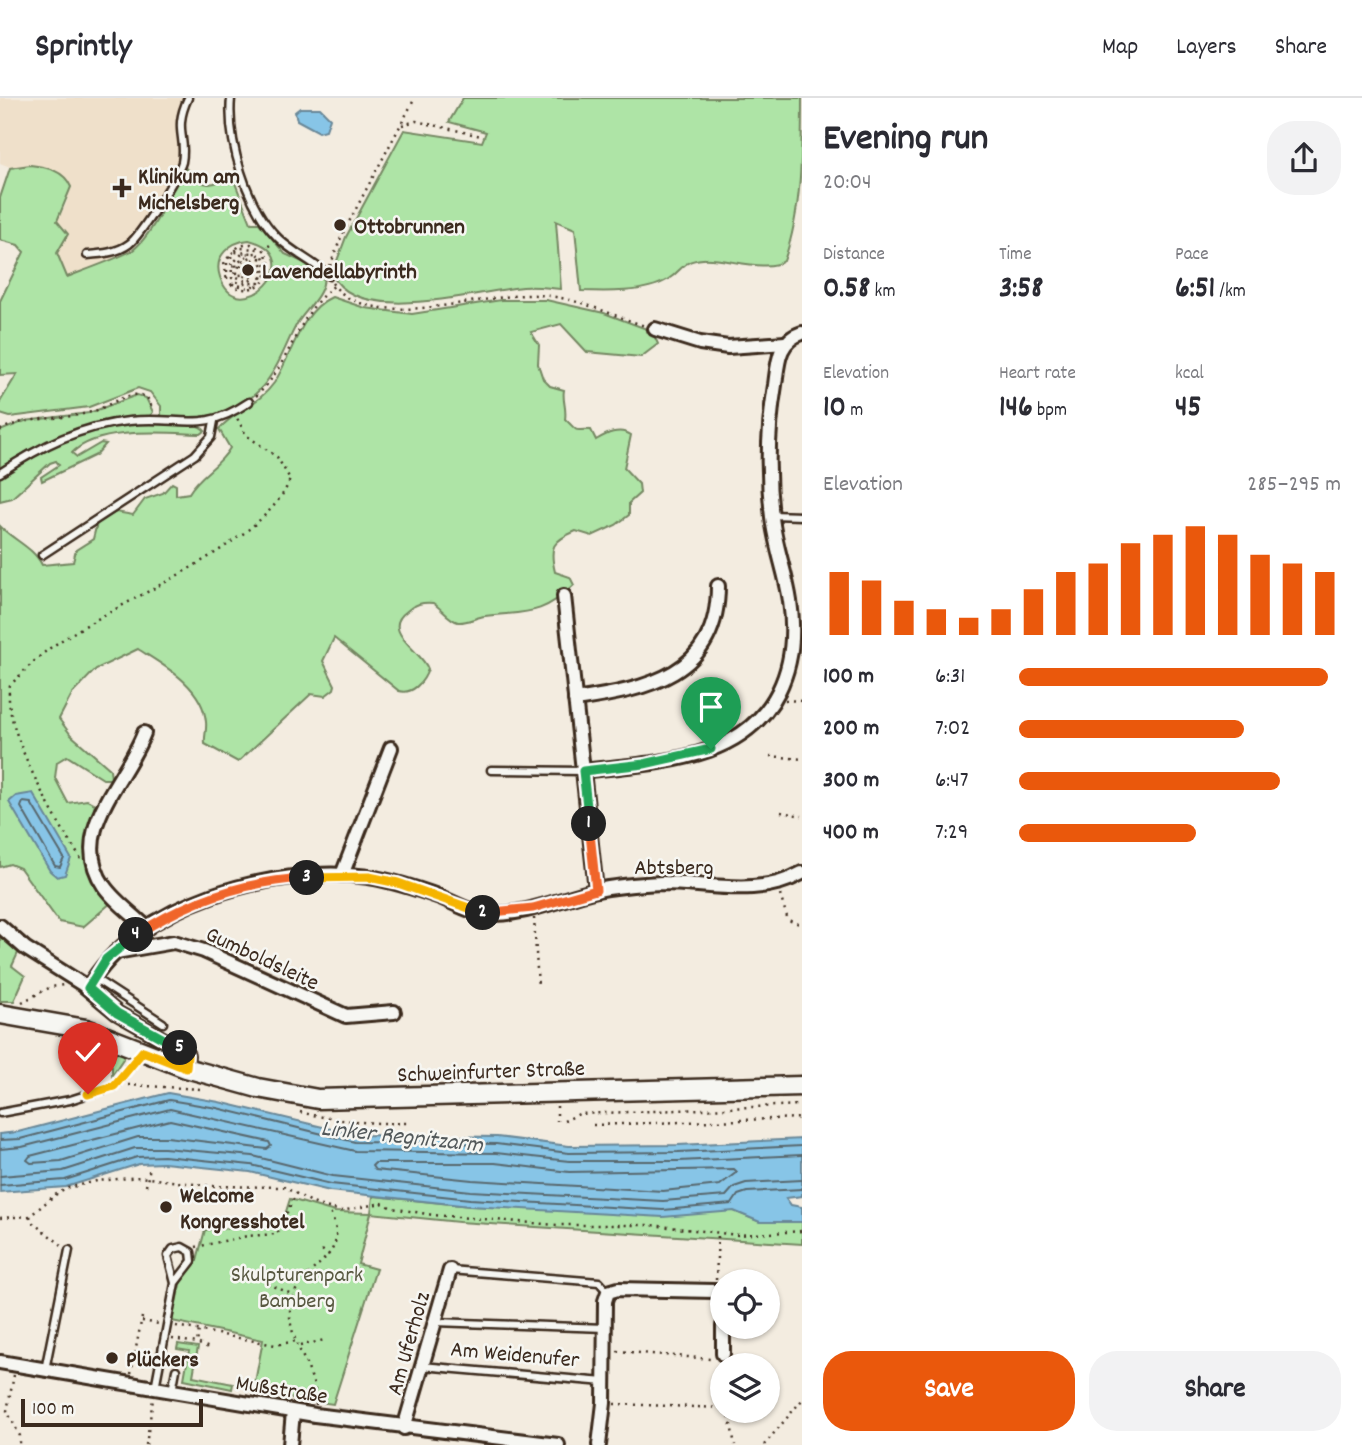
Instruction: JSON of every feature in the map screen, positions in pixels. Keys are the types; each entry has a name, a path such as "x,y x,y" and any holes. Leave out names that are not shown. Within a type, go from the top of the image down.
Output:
{"street":[{"path":"655,329 699,343 728,347 785,342 802,332"},
{"path":"583,771 644,764 711,749 745,731 775,699 791,658 793,631 772,515 769,463 773,396 779,352 785,342"},
{"path":"575,699 641,688 671,675 685,664 712,630 718,586"},
{"path":"564,596 596,890"},
{"path":"144,733 133,760 99,812 93,841 97,872 111,894 147,928"},
{"path":"342,876 391,748"},
{"name":"Abtsberg","path":"91,983 113,953 147,928 198,901 263,882 342,876 398,883 476,912 507,913 596,890 664,883 755,888 778,884 802,873"},
{"path":"0,926 38,957 91,983 117,1013 184,1051 187,1055 186,1068"},
{"name":"Gumboldsleite","path":"113,953 174,942 204,951 346,1016 394,1012"},
{"name":"Schweinfurter Straße","path":"6,1014 94,1031 186,1068 258,1088 318,1099 802,1086"},
{"name":"Am Uferholz","path":"404,1428 450,1270"},
{"path":"608,1292 618,1289 710,1294"},
{"name":"Am Weidenufer","path":"599,1445 604,1404 604,1328 608,1292"},
{"name":"Mußstraße","path":"0,1362 293,1412 513,1442 558,1445"},
{"path":"290,1445 293,1412"}],"lane":[{"path":"87,256 111,253 129,244 142,230 181,162 179,120 188,98"},
{"path":"231,98 229,120 237,160 262,217 278,238 329,276"},
{"path":"0,473 27,455 70,433 123,421 214,421 235,412 249,402"},
{"path":"42,555 195,455 211,437 214,421"},
{"path":"772,515 802,516"},
{"path":"491,770 583,771"},
{"path":"91,983 163,1023"},
{"path":"0,1113 70,1100 114,1086 143,1051"},
{"path":"155,1389 176,1283 192,1261 191,1252 182,1247 170,1252 168,1260 176,1283"},
{"path":"45,1370 69,1250"},
{"path":"450,1270 599,1282 608,1292"},
{"name":"Am Weidenufer","path":"435,1322 604,1328"},
{"name":"Am Weidenufer","path":"422,1366 604,1382"},
{"path":"172,1391 176,1370"}],"path":[{"path":"329,276 342,235 415,98"},
{"path":"402,125 416,121 481,136"},
{"path":"246,267 256,262 257,276 260,258 263,266 261,281 265,275 263,256 266,254 270,266 262,284 250,290 237,289 229,283 249,288 259,283 239,283 232,278 231,254 227,262 227,281 224,262 230,251 251,244 260,249 240,248 233,252 256,253 242,254 233,263 235,276 248,282 254,278 243,278 239,275 249,275 254,267 244,272 240,264 237,273 236,264 247,256 251,257 242,261 249,263 278,238"},
{"path":"249,402 273,379 303,320 318,299 334,286 371,305 402,309 516,296 557,297 655,329"},
{"path":"0,430 26,419 87,413 136,394 149,400 156,421"},
{"path":"97,872 83,862 61,829 20,747 10,714 10,685 45,651 151,592 247,530 286,492 290,479 277,457 246,435 235,412"},
{"path":"770,756 802,760"},
{"path":"781,812 802,816"},
{"path":"780,894 788,920 802,925"},
{"path":"533,908 538,987"},
{"path":"6,1014 17,1004 51,987"},
{"path":"94,1031 91,1075 96,1091"},
{"path":"79,1075 91,1075"},
{"path":"564,1121 579,1114 802,1105"},
{"path":"593,1125 802,1118"},
{"path":"146,1186 150,1167"},
{"path":"0,1218 30,1216 68,1188 97,1181 148,1178 210,1186 284,1187 328,1209 341,1211 382,1203 393,1208 446,1216 557,1225 651,1225 718,1234 802,1231"},
{"path":"191,1252 198,1244 212,1245 247,1236 277,1234 296,1192"},
{"path":"315,1415 315,1383 296,1341 289,1317 294,1295 329,1255 337,1237 328,1209"},
{"path":"333,1219 341,1211"},
{"path":"30,1216 32,1222 69,1250"},
{"path":"718,1234 719,1269"},
{"path":"322,1250 329,1255"},
{"path":"268,1284 294,1295"},
{"path":"134,1362 142,1319 275,1345 296,1341"},
{"path":"197,1343 199,1330"},
{"path":"165,1338 197,1343 212,1349"},
{"path":"299,1346 324,1340"},
{"name":"Am Weidenufer","path":"604,1350 710,1356"},
{"path":"16,1365 7,1411 20,1436 20,1445"},
{"path":"146,1445 155,1389"},
{"path":"764,1445 802,1401"},
{"path":"604,1404 710,1408"},
{"path":"731,1423 735,1445"}],"shaded area":[{"name":"Klinikum am Michelsberg","path":"0,98 191,98 183,116 183,165 161,210 134,248 123,256 67,277 57,253 68,234 57,221 71,187 50,169 30,165 15,169 0,163"}],"green space":[{"path":"463,98 802,98 798,202 784,261 756,265 712,259 696,260 686,264 667,280 648,287 625,291 581,291 575,229 556,221 561,289 523,287 419,302 365,299 345,290 332,274 346,237 404,130 482,142 486,132 449,122"},
{"path":"30,165 48,168 68,181 71,187 57,221 68,234 57,253 67,277 128,253 141,243 162,211 183,165 195,178 206,184 224,179 231,173 251,223 259,223 285,254 322,271 323,285 298,322 275,369 261,388 236,407 192,418 161,416 161,406 150,392 138,388 89,407 10,417 0,414 0,402 17,374 0,375 0,301 24,252 18,245 0,240 0,198 10,168","holes":["249,240 267,248 275,260 274,273 266,285 254,294 241,297 229,292 218,269 225,251 235,244"]},
{"path":"332,297 365,308 412,314 501,300 546,300 604,313 652,331 658,344 641,357 587,352 561,324 531,332 539,345 538,364 543,379 550,386 564,390 565,419 576,430 591,430 596,440 617,431 631,435 624,468 639,484 640,493 629,503 629,515 616,525 592,536 576,531 557,542 552,556 555,572 570,577 574,585 552,603 532,611 485,616 461,622 451,619 433,603 419,604 407,611 400,618 400,633 428,669 424,678 413,689 399,691 334,638 323,661 335,685 334,689 325,696 311,694 238,762 205,744 206,722 198,698 190,687 159,662 138,649 96,669 72,694 59,719 71,735 110,769 111,779 103,779 67,756 57,762 55,778 68,803 87,800 95,804 90,842 112,902 83,927 59,922 20,868 10,864 0,867 0,526 28,548 42,565 73,562 76,550 93,539 97,523 116,512 133,515 145,499 163,493 172,483 176,485 176,495 189,493 230,448 219,429 255,402 274,383 304,323 321,304"},
{"path":"137,395 146,398 153,412 150,416 55,438 23,454 14,462 14,468 31,456 66,440 119,425 156,422 196,425 205,431 201,434 152,432 98,438 72,453 77,457 101,443 106,444 96,455 42,481 41,477 59,465 56,461 50,463 12,498 0,501 0,431 25,421 89,413"},
{"path":"0,930 19,951 12,966 25,976 14,1001 0,1001"},
{"path":"94,1038 129,1050 112,1075 112,1066 99,1066 98,1069 83,1073 84,1044 94,1044"},
{"path":"373,1196 470,1206 734,1211 760,1222 802,1222 802,1244 459,1222 371,1213"},
{"name":"Skulpturenpark Bamberg","path":"290,1199 335,1212 371,1213 358,1264 376,1269 333,1404 253,1393 263,1340 172,1321 181,1280 197,1260 205,1230 282,1224"},
{"path":"178,1344 198,1347 193,1376 233,1384 232,1389 184,1379 189,1351 177,1349"}],"water":[{"path":"300,108 320,108 330,118 326,130 319,132 297,120 295,112"},
{"path":"33,793 71,858 65,875 57,877 50,871 9,802 16,796"},
{"path":"168,1093 219,1102 356,1135 497,1137 569,1146 678,1145 802,1139 802,1196 786,1198 791,1205 802,1207 802,1222 760,1222 734,1211 663,1217 470,1206 330,1191 250,1172 164,1163 139,1164 66,1187 0,1192 0,1134 18,1132"}],"place":[{"name":"Klinikum am Michelsberg","path":"122,188"},
{"name":"Ottobrunnen","path":"340,225"},
{"name":"Lavendellabyrinth","path":"248,270"},
{"name":"Welcome Kongresshotel","path":"166,1207"},
{"name":"Plückers","path":"112,1358"}],"route":[{"path":"88,1094 114,1086 143,1051 186,1068 188,1060 184,1051 117,1013 88,988 106,959 147,928 198,901 263,882 285,879 369,877 398,883 476,912 489,914 533,908 596,890 583,771 644,764 711,749"}],"water label":[{"name":"Linker Regnitzarm","path":"402,1135"}]}
